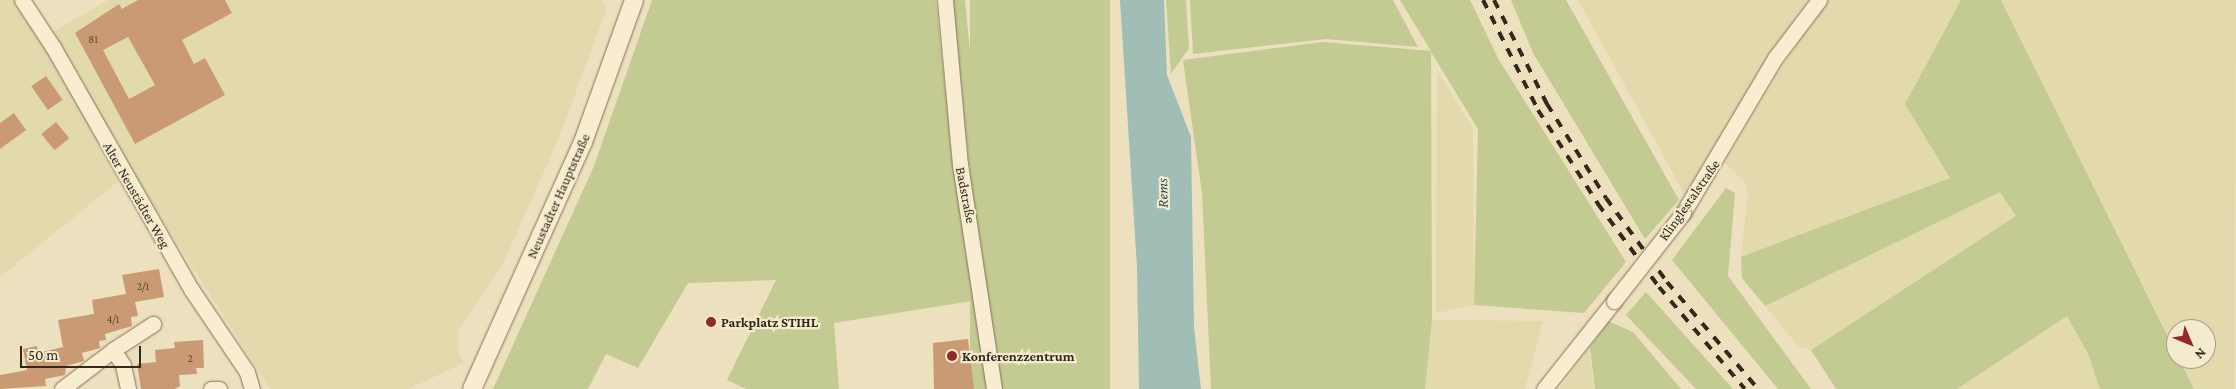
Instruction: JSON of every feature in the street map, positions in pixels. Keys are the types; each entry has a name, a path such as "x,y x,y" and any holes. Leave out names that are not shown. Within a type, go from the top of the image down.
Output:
{"street":[{"name":"Alter Neustädter Weg","path":"22,0 53,47 191,289 247,372 252,389"},
{"name":"Neustadter Hauptstraße","path":"472,389 583,142 634,0"},
{"name":"Badstraße","path":"945,0 960,164 994,389"},
{"name":"Klinglestalstraße","path":"1544,389 1683,213 1775,58 1818,0"},
{"path":"62,389 113,350 153,324"},
{"path":"113,350 123,365 128,389"},
{"path":"211,389 219,389"}],"shaded area":[{"path":"0,0 16,0 59,43 54,31 109,0 602,0 606,10 559,138 502,266 459,329 458,350 463,363 409,389 270,389 124,160 121,179 0,277"},
{"path":"1578,0 1808,0 1772,50 1685,195"},
{"path":"1828,0 1961,0 1905,104 1951,178 1741,257 1748,192 1745,182 1725,163 1780,69"},
{"path":"2001,0 2236,0 2235,389 2194,389 2185,369 2216,369 2216,319 2166,319 2166,331"},
{"path":"1437,71 1473,128 1474,305 1436,313"},
{"path":"2000,192 2017,216 1811,350 1799,347 1765,306"},
{"path":"2067,316 2089,356 2100,389 1957,389"},
{"path":"1432,320 1543,321 1525,389 1425,389"},
{"path":"1589,348 1594,389 1559,389"}],"green space":[{"path":"652,0 936,0 953,167 978,300 834,323 839,389 746,389 727,380 776,280 688,283 638,368 606,354 588,389 493,389 594,166"},
{"path":"953,0 965,0 983,188 969,165"},
{"path":"970,0 1110,0 1110,389 970,389"},
{"path":"1166,0 1186,0 1189,48 1171,74"},
{"path":"1190,0 1393,0 1418,47 1326,39 1193,54"},
{"path":"1400,0 1470,0 1499,60 1626,262 1584,313 1474,305 1478,129 1431,52 1432,320 1425,389 1211,389 1202,193 1183,60 1323,42 1431,51"},
{"path":"1511,0 1566,0 1679,200 1645,239 1533,53"},
{"path":"1961,0 2001,0 2166,333 2166,369 2184,369 2194,389 2100,389 2089,356 2067,316 1957,389 1836,389 1811,350 2016,216 2000,192 1765,306 1742,278 1741,257 1950,178 1905,104"},
{"path":"1726,188 1735,193 1728,276 1811,389 1778,389 1672,260"},
{"path":"1646,292 1733,389 1696,389 1626,315"},
{"path":"1608,321 1633,332 1681,389 1595,389 1590,347"}],"water":[{"name":"Rems","path":"1120,0 1164,0 1167,75 1191,137 1194,327 1201,389 1139,389 1137,268"}],"building":[{"path":"138,0 225,0 232,13 182,40 194,64 205,58 225,95 135,144 75,33 119,4 122,9","holes":["128,37 155,85 129,99 103,50"]},
{"path":"46,76 63,100 48,110 31,86"},
{"path":"14,113 26,130 0,149 0,123"},
{"path":"56,122 69,138 54,150 41,134"},
{"path":"159,269 164,297 135,302 138,316 131,317 132,326 105,334 106,340 99,341 100,348 82,353 84,361 66,366 65,375 45,379 46,386 0,389 0,375 27,370 23,349 37,346 38,353 63,347 58,320 94,314 92,300 126,294 122,275"},
{"name":"Konferenzzentrum","path":"968,339 974,389 934,389 933,343"},
{"path":"203,340 204,368 196,368 197,374 179,375 180,386 175,389 141,389 137,364 156,362 155,350 175,348 174,342"}],"railway":[{"path":"1483,0 1538,110 1598,204 1659,287 1745,389"},
{"path":"1494,0 1547,104 1606,198 1667,282 1758,389"}],"place":[{"name":"Parkplatz STIHL","path":"711,322"},
{"name":"Konferenzzentrum","path":"952,356"}]}
